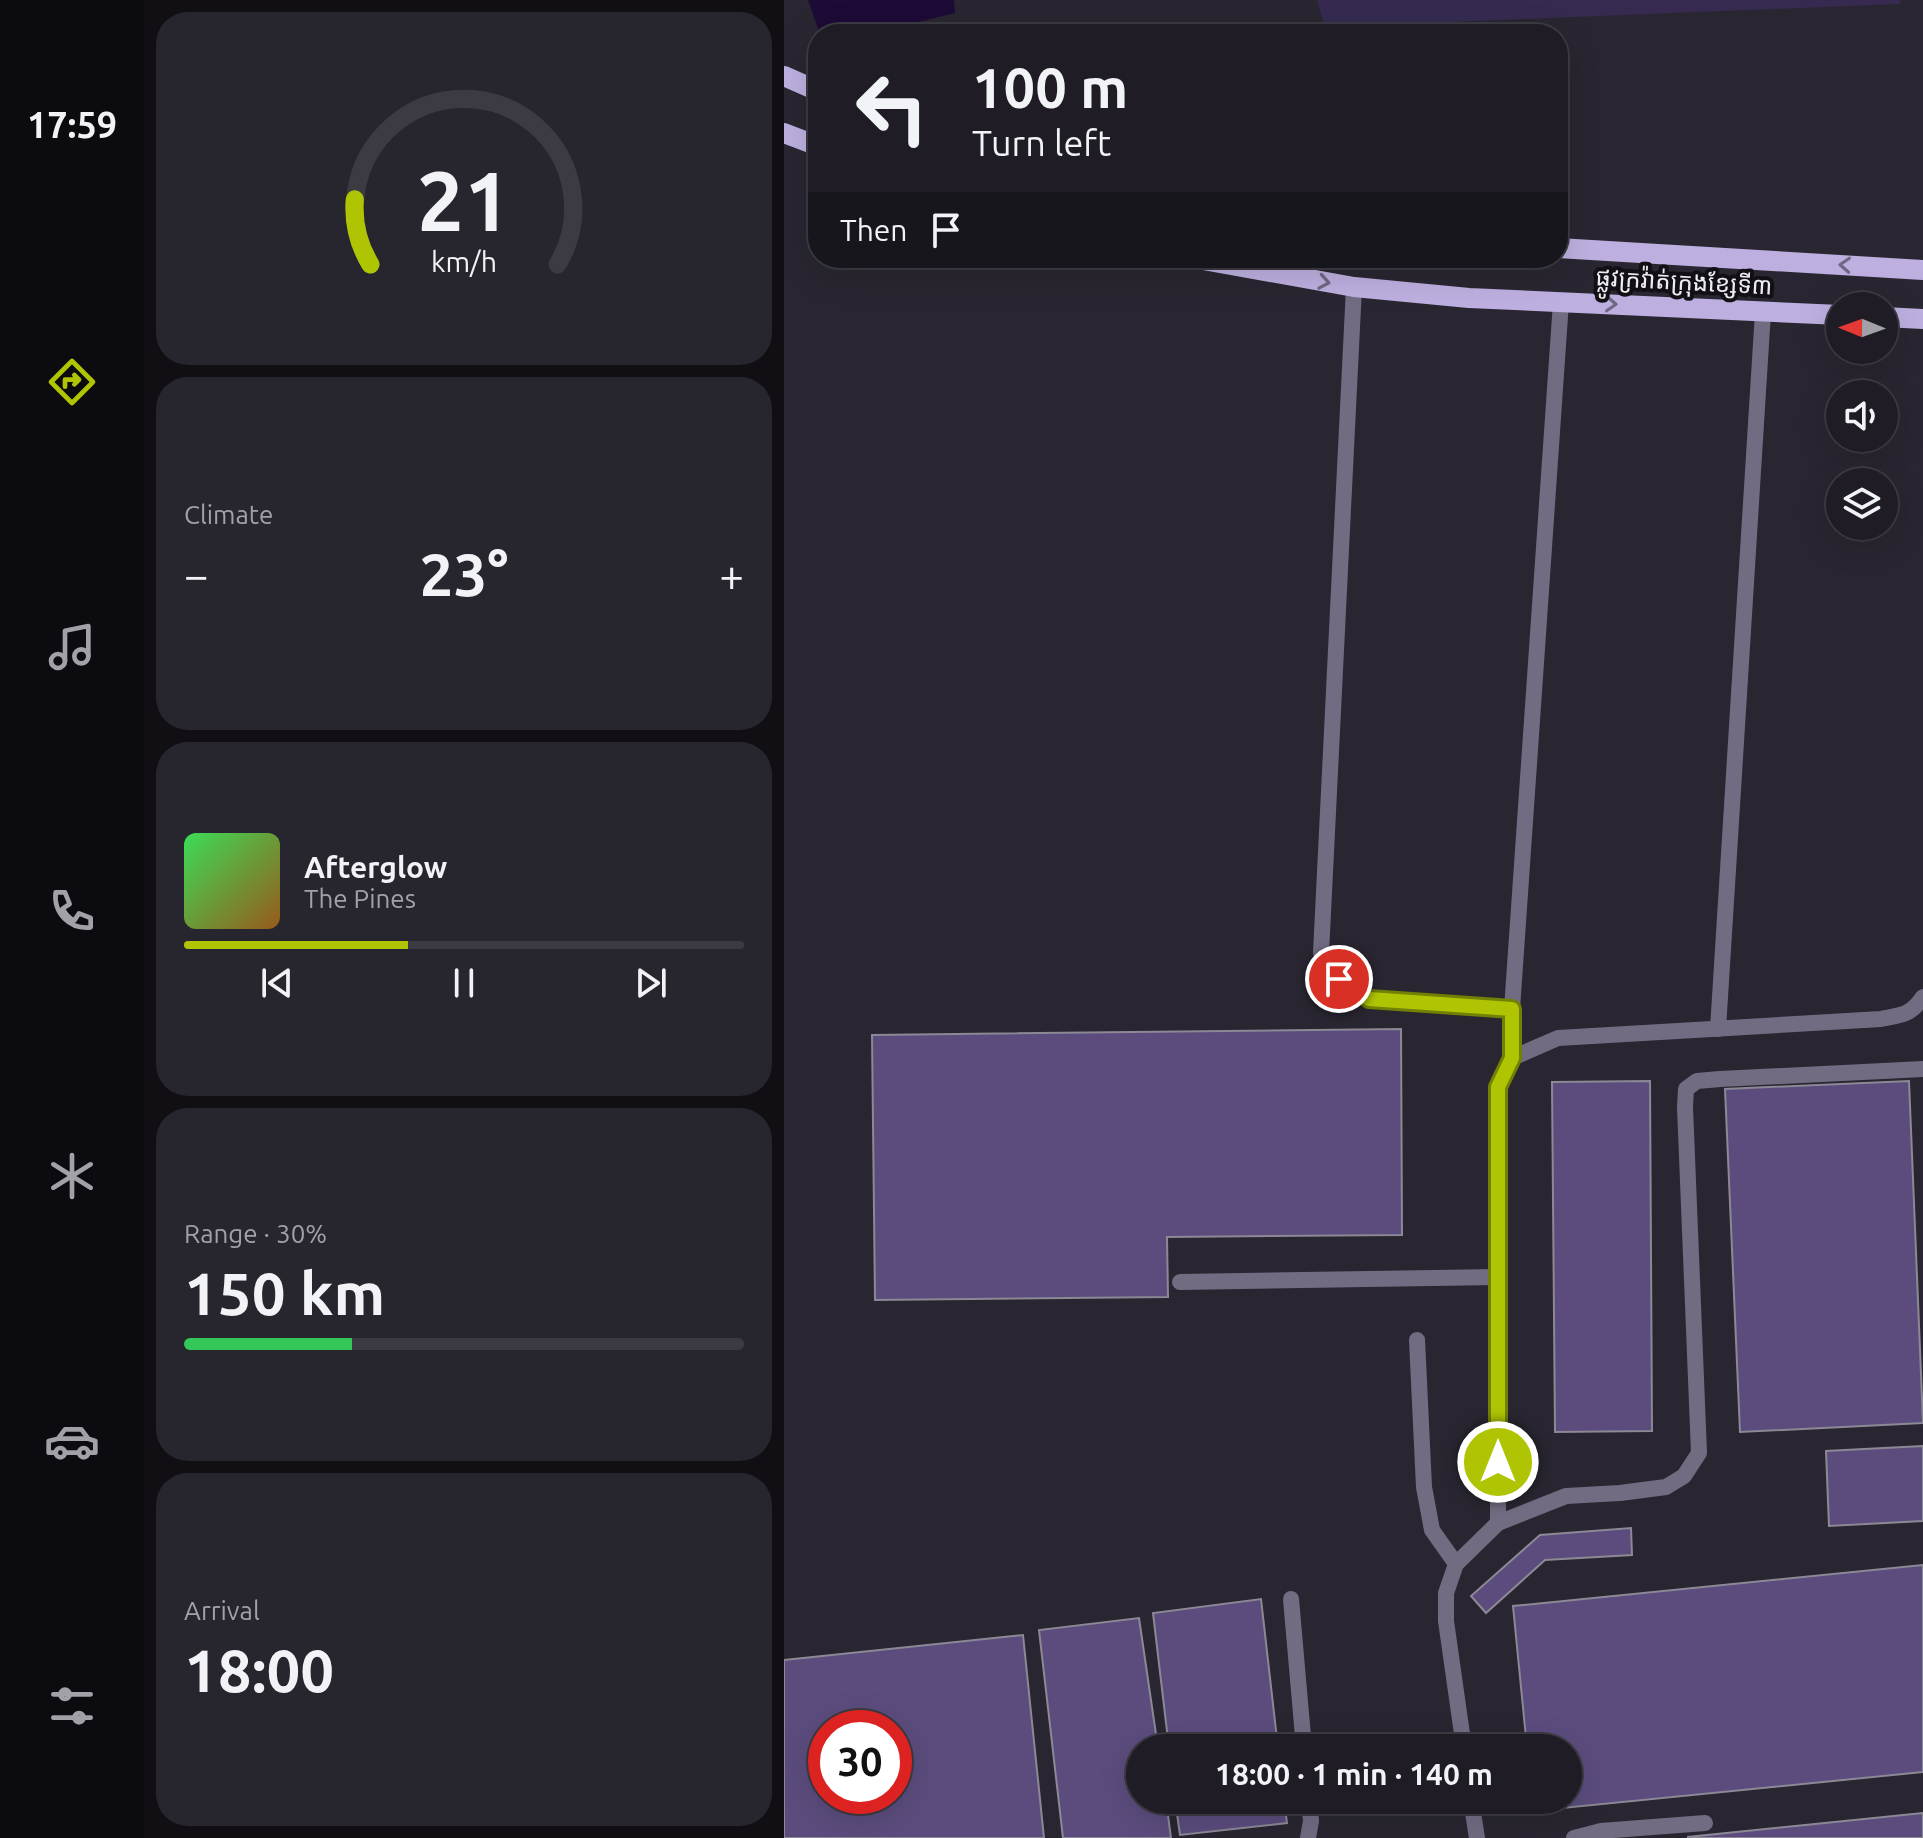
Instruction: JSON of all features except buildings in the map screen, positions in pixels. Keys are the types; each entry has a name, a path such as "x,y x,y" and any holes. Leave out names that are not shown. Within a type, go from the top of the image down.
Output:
{"main road":[{"path":"784,76 808,87"},
{"path":"784,133 808,142"},
{"name":"ផ្លូវក្រវ៉ាត់ក្រុងខ្សែទី៣","path":"1568,249 1923,270"},
{"name":"ផ្លូវក្រវ៉ាត់ក្រុងខ្សែទី៣","path":"1248,268 1354,287 1469,298 1826,314"},
{"path":"1898,318 1923,319"}],"street":[{"path":"1354,287 1321,953 1339,979 1369,999 1512,1009"},
{"path":"1498,1523 1498,1087 1512,1058 1512,1009 1561,302"},
{"path":"1718,1029 1763,312"},
{"path":"1512,1058 1558,1038 1881,1019 1907,1014 1923,997"},
{"path":"1462,1734 1446,1621 1446,1593 1456,1564 1498,1523 1566,1496 1666,1487 1684,1476 1699,1453 1686,1089 1697,1081 1720,1079 1923,1069"},
{"path":"1180,1282 1498,1277"},
{"path":"1417,1340 1424,1487 1432,1530 1456,1564"},
{"path":"1291,1599 1303,1734"},
{"path":"1308,1838 1310,1814"},
{"path":"1473,1814 1477,1838"},
{"path":"1574,1838 1601,1831 1705,1823"}],"shaded area":[{"path":"808,0 954,0 955,13 910,24 816,24"},
{"path":"1317,0 1901,0 1900,4 1400,24 1324,24"}],"route":[{"path":"1339,979 1369,999 1512,1009 1512,1058 1498,1087 1498,1462"}]}
